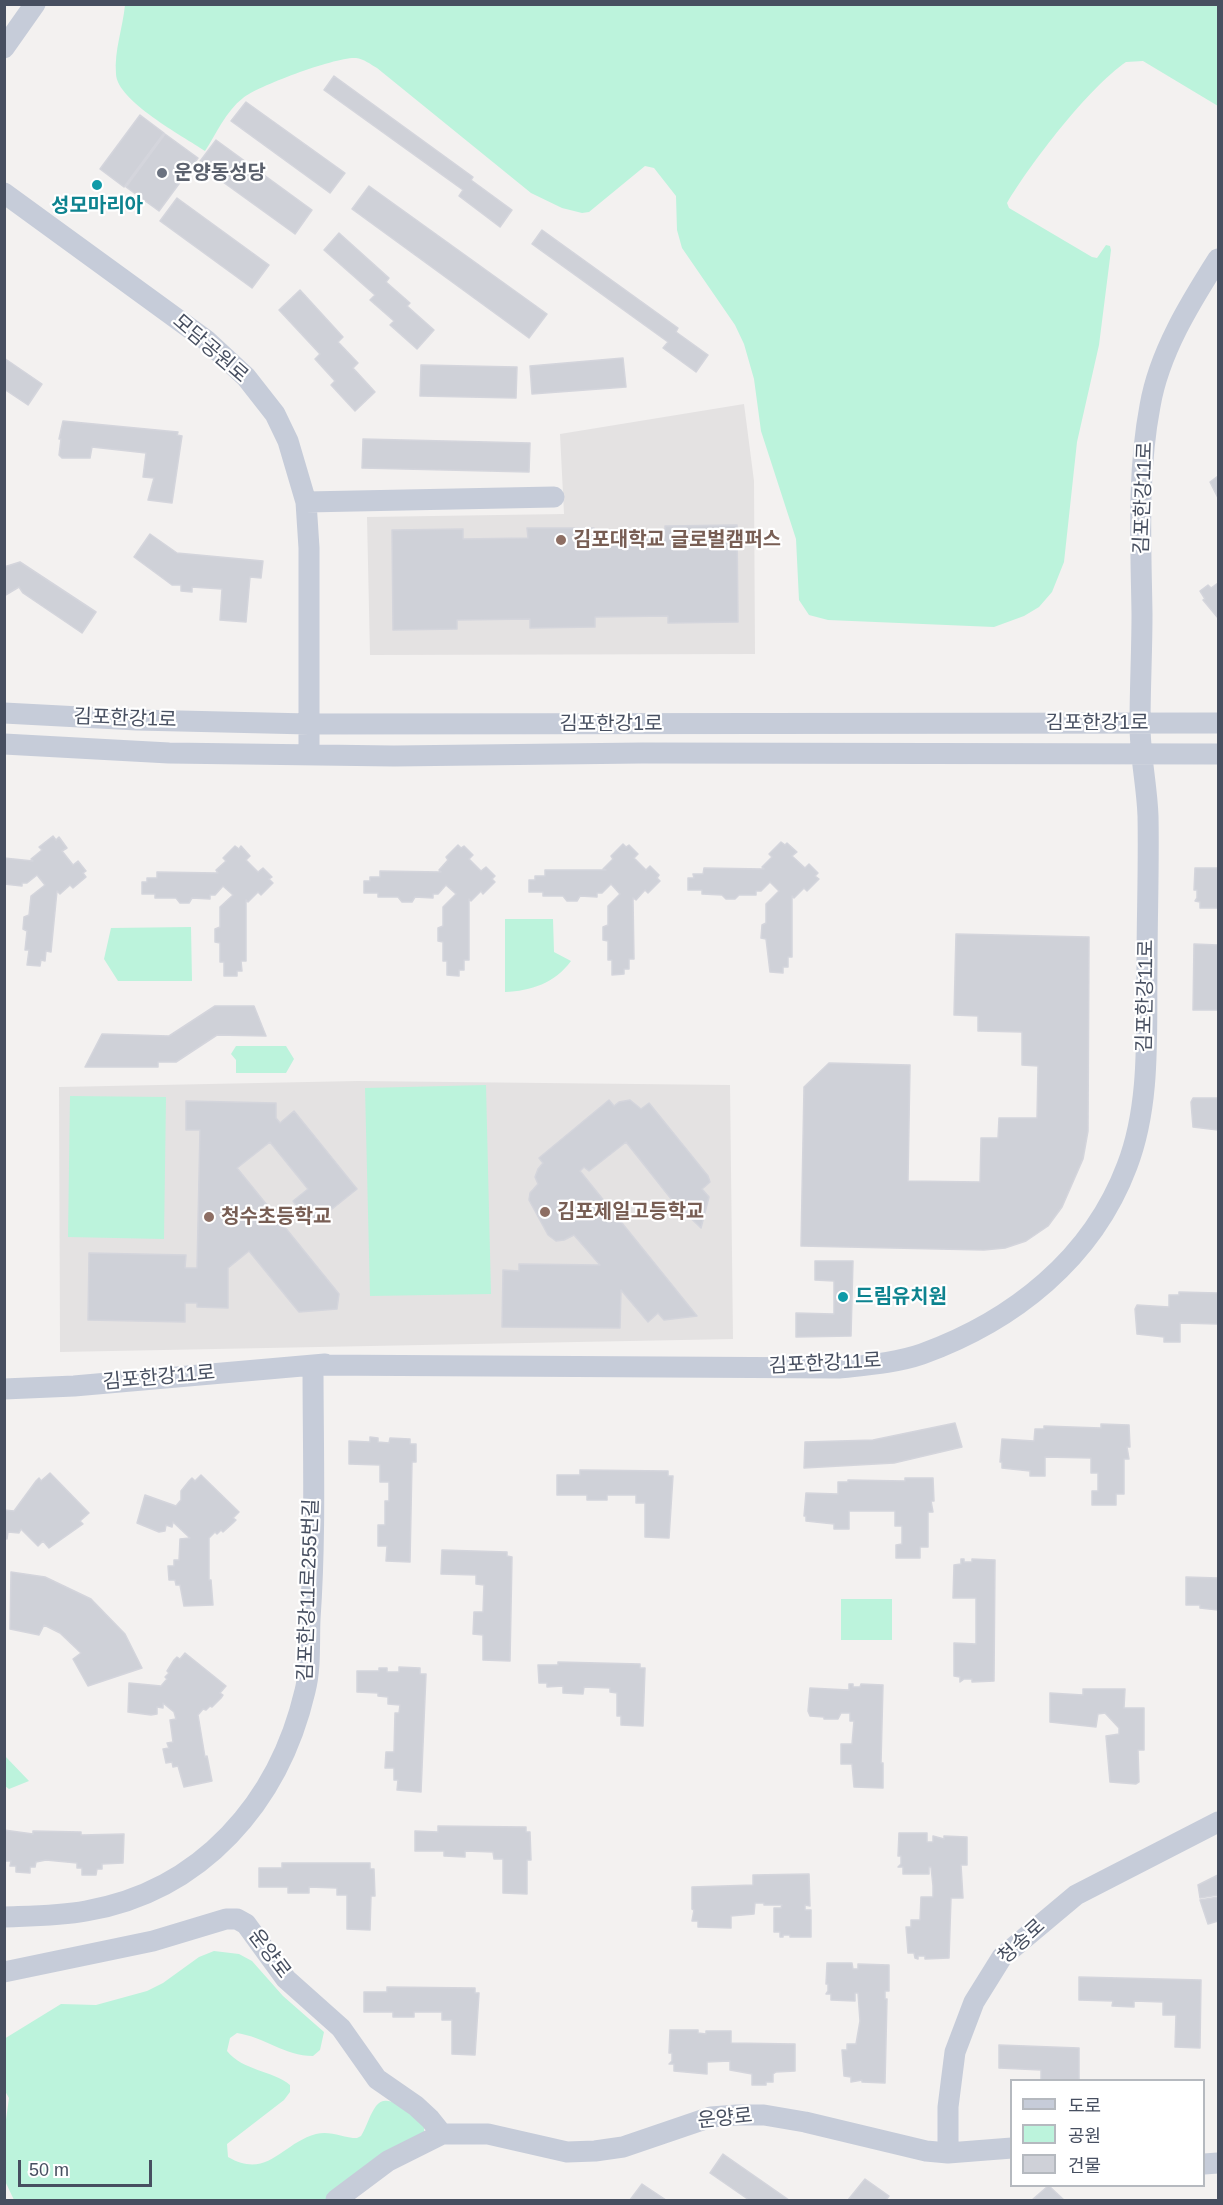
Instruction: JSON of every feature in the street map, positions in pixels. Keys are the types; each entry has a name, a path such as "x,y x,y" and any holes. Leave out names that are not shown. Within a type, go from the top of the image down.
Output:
{"street":[{"path":"4,48 35,4"},
{"name":"모담공원로","path":"4,193 206,340 246,376 275,414 288,441 306,502 309,548 309,754"},
{"name":"김포한강11로","path":"4,1389 74,1386 363,1359 759,1361 874,1357 917,1347 972,1323 1019,1297 1066,1252 1095,1214 1118,1166 1135,1101 1137,824 1142,678 1140,518 1150,403 1170,343 1218,259"},
{"path":"306,502 554,496"},
{"name":"김포한강1로","path":"4,713 137,720 309,724 1218,723"},
{"name":"김포한강1로","path":"4,744 168,753 1218,754"},
{"name":"김포한강11로255번길","path":"4,1917 85,1912 121,1903 173,1879 212,1854 260,1799 276,1772 306,1690 313,1582 313,1365"},
{"name":"청송로","path":"948,2153 948,2107 955,2052 974,2002 1002,1957 1076,1895 1218,1822"},
{"name":"운양로","path":"4,1972 153,1941 226,1919 237,1919 255,1935 271,1961 286,1979 341,2028 377,2079 416,2106 442,2134"},
{"name":"운양로","path":"336,2200 388,2161 442,2134 488,2134 567,2152 596,2151 623,2147 711,2117 764,2115 805,2122 893,2145 948,2153 1010,2148"}],"shaded area":[{"name":"김포대학교 글로벌캠퍼스","path":"744,404 754,481 755,654 370,655 367,517 564,514 560,434"},
{"path":"358,1081 730,1085 733,1339 60,1352 59,1087"}],"green space":[{"path":"125,5 1218,5 1218,106 1143,61 1126,62 1095,89 1061,127 1007,203 1009,208 1092,257 1097,258 1106,245 1110,246 1111,250 1099,345 1077,442 1064,562 1052,592 1039,607 1024,616 994,627 828,620 809,615 799,600 796,539 761,431 754,379 744,344 735,325 682,248 677,230 676,196 654,168 645,166 589,212 582,213 562,208 531,193 377,68 356,58 316,67 251,93 231,109 205,151 153,117 127,95 119,84 116,74 116,57"},
{"path":"505,919 553,919 554,952 571,961 558,975 542,984 524,990 505,992"},
{"path":"191,927 192,981 118,981 104,959 111,928"},
{"path":"236,1046 286,1046 294,1059 286,1073 236,1073 236,1060 231,1054"},
{"path":"486,1085 491,1294 370,1296 365,1088"},
{"path":"70,1096 166,1097 164,1239 68,1237"},
{"path":"841,1599 892,1599 892,1640 841,1640"},
{"path":"4,1756 29,1781 9,1789 5,1786"},
{"path":"214,1951 239,1954 252,1961 283,1996 324,2032 320,2050 313,2056 293,2053 247,2035 237,2033 230,2038 227,2051 234,2058 249,2067 283,2080 290,2085 290,2092 284,2100 227,2144 228,2157 242,2163 254,2164 274,2158 316,2134 326,2133 357,2138 361,2136 376,2106 387,2101 394,2102 408,2111 424,2126 424,2132 344,2184 325,2200 14,2200 5,2181 4,2134 9,2098 5,2091 4,2039 61,2004 96,2005 147,1991 163,1983 199,1957"}],"building":[{"path":"334,76 473,177 471,180 512,210 500,227 459,196 463,190 324,90"},
{"path":"246,102 345,173 330,193 231,121"},
{"path":"140,115 164,133 124,187 100,169"},
{"name":"운양동성당","path":"165,134 198,158 159,211 126,187"},
{"path":"216,140 312,210 295,234 198,164"},
{"path":"369,186 547,314 529,338 352,209"},
{"path":"177,198 269,265 252,288 160,221"},
{"path":"542,230 678,328 676,332 708,355 696,372 663,348 668,342 532,244"},
{"path":"339,233 389,278 386,282 410,303 407,306 434,330 417,349 390,325 394,321 370,300 375,295 324,250"},
{"path":"300,290 343,337 338,342 358,363 353,368 375,392 355,411 331,385 335,381 315,359 320,354 279,310"},
{"path":"4,358 42,384 28,405 4,389"},
{"path":"623,358 626,387 532,394 530,366"},
{"path":"421,365 517,367 516,398 420,396"},
{"path":"63,421 178,432 177,435 182,436 172,503 148,500 154,478 143,477 146,453 92,447 90,458 62,458 59,455 61,439 59,439"},
{"path":"363,439 530,443 529,472 362,468"},
{"path":"1218,476 1218,498 1210,482"},
{"path":"737,525 738,622 668,623 668,616 595,617 595,627 530,628 530,619 457,620 457,629 393,630 392,530 463,529 463,539 528,538 527,528 594,528 593,536 665,535 665,526"},
{"path":"150,534 177,553 263,561 261,578 250,577 246,622 220,620 222,589 192,587 192,592 181,591 181,585 172,585 134,557"},
{"path":"20,562 96,612 82,633 23,593 19,587 4,596 4,567"},
{"path":"1218,583 1218,618 1203,600 1205,599 1200,591 1208,585 1211,588"},
{"path":"53,836 56,840 59,837 67,848 62,851 73,865 78,861 86,871 83,873 86,877 73,888 70,885 60,894 57,891 51,952 46,951 45,961 41,960 40,966 27,965 29,950 25,950 27,931 23,929 24,917 29,915 31,896 45,885 37,875 27,883 22,883 22,886 4,884 4,858 33,861 31,859 42,850 39,847"},
{"path":"781,842 785,845 787,843 797,852 792,856 805,868 809,864 818,873 815,876 819,879 807,891 804,888 794,898 792,896 792,957 788,957 788,967 783,967 783,973 770,972 766,939 761,938 762,925 766,923 766,904 779,891 770,882 761,891 756,891 756,895 739,895 735,899 726,899 722,895 702,894 702,890 688,890 688,878 694,878 693,874 703,874 704,868 764,869 762,867 772,857 769,854"},
{"path":"623,844 626,847 629,845 638,854 634,858 646,870 650,866 659,875 657,878 660,881 648,893 645,890 636,900 633,898 634,959 629,959 629,969 624,969 624,974 612,975 612,960 608,960 608,941 603,940 603,927 608,925 608,906 620,894 611,884 602,893 597,893 597,897 580,896 577,901 567,901 563,896 543,896 543,892 529,892 529,880 535,880 535,876 545,876 545,870 606,870 603,869 613,859 611,856"},
{"path":"458,845 461,848 464,846 473,855 469,859 481,871 486,867 495,876 492,879 495,882 483,894 481,891 471,901 469,899 469,960 464,960 464,970 459,970 459,976 447,975 447,961 443,961 443,942 438,941 438,928 443,926 443,907 456,894 446,885 438,894 433,894 433,898 415,897 412,902 402,902 398,897 378,897 378,893 364,893 364,881 370,881 370,877 380,877 380,871 441,872 439,870 448,860 446,857"},
{"path":"235,846 239,849 241,846 250,856 246,860 258,872 263,868 272,877 269,879 273,883 261,895 258,892 248,902 246,900 246,961 241,961 242,971 237,971 237,976 224,976 224,962 220,962 220,943 215,942 215,929 220,927 220,907 233,895 223,886 215,895 210,895 210,899 192,898 189,903 180,903 176,898 155,898 155,894 142,894 142,882 147,882 147,878 157,878 157,872 218,873 216,870 226,861 223,858"},
{"path":"1195,868 1218,868 1218,908 1200,908 1200,902 1195,901 1197,890 1194,890"},
{"path":"956,934 1089,937 1088,1131 1083,1159 1062,1207 1048,1226 1026,1241 1005,1248 984,1250 801,1246 804,1087 829,1063 910,1065 908,1181 980,1182 981,1138 998,1138 999,1118 1037,1118 1038,1066 1022,1065 1022,1032 978,1031 978,1016 954,1015"},
{"path":"1194,944 1218,945 1218,1010 1193,1010"},
{"path":"215,1006 254,1006 266,1036 217,1035 176,1062 158,1062 158,1067 85,1067 102,1034 169,1036"},
{"path":"1193,1098 1218,1098 1218,1130 1193,1127 1191,1102"},
{"path":"609,1100 614,1106 619,1102 630,1100 641,1109 649,1103 708,1176 710,1182 702,1189 709,1197 701,1228 672,1200 626,1142 589,1171 584,1167 580,1171 697,1316 664,1320 658,1313 648,1322 621,1290 620,1328 502,1327 503,1270 519,1271 519,1264 600,1265 574,1235 556,1241 548,1235 529,1200 530,1193 538,1184 535,1177 543,1163 539,1158"},
{"path":"186,1101 276,1103 276,1118 280,1123 294,1111 357,1189 312,1225 293,1201 308,1189 270,1142 237,1168 339,1294 337,1309 299,1312 249,1251 228,1268 228,1308 197,1307 197,1303 185,1303 185,1322 88,1320 89,1253 186,1255 185,1268 197,1268 200,1130 186,1130"},
{"name":"드림유치원","path":"815,1261 853,1261 851,1336 796,1337 796,1313 834,1314 834,1281 815,1280"},
{"path":"1179,1292 1218,1293 1218,1324 1180,1323 1180,1342 1164,1342 1164,1337 1137,1334 1135,1309 1137,1305 1169,1307 1169,1295 1179,1295"},
{"path":"955,1423 962,1447 894,1463 804,1468 805,1442 873,1440"},
{"path":"1101,1424 1129,1425 1130,1447 1127,1447 1129,1459 1124,1459 1124,1494 1116,1494 1116,1505 1092,1505 1092,1491 1098,1491 1098,1473 1091,1473 1091,1458 1045,1457 1045,1476 1030,1476 1030,1471 1002,1468 1002,1462 1000,1462 1002,1439 1034,1441 1035,1429 1044,1429 1044,1426 1101,1428"},
{"path":"370,1437 378,1438 378,1442 389,1443 390,1438 410,1439 410,1444 416,1444 416,1462 412,1462 410,1562 386,1561 387,1546 378,1546 378,1525 385,1525 385,1501 389,1501 389,1482 380,1482 380,1465 349,1464 349,1441 370,1442"},
{"path":"580,1470 668,1471 668,1476 673,1476 669,1538 645,1537 645,1503 636,1503 636,1495 607,1495 607,1500 587,1500 587,1495 557,1495 557,1475 580,1475"},
{"path":"50,1473 89,1513 80,1521 83,1524 49,1548 43,1541 38,1546 21,1529 19,1533 8,1532 7,1539 4,1538 4,1510 14,1511 36,1481 39,1478 41,1481"},
{"path":"201,1475 239,1512 233,1518 236,1520 223,1532 221,1530 217,1534 215,1532 209,1538 209,1580 211,1580 213,1605 184,1606 180,1585 176,1585 175,1580 169,1580 168,1566 174,1566 174,1560 179,1560 180,1539 190,1538 173,1522 172,1527 166,1525 165,1531 159,1532 137,1523 145,1495 176,1506 181,1500 181,1491 189,1481 192,1478 195,1481"},
{"path":"905,1478 933,1478 934,1501 931,1501 933,1512 928,1512 928,1547 920,1547 920,1558 896,1558 896,1545 902,1544 902,1526 895,1526 895,1511 849,1511 849,1529 834,1529 834,1524 806,1521 806,1516 804,1516 806,1493 838,1494 838,1482 848,1482 848,1480 905,1481"},
{"path":"442,1550 507,1552 507,1556 512,1557 510,1661 483,1660 483,1635 473,1634 474,1612 483,1612 484,1585 476,1584 476,1575 441,1574"},
{"path":"961,1559 964,1559 964,1562 972,1562 972,1559 995,1560 994,1681 972,1682 972,1679 964,1679 960,1682 960,1677 954,1676 954,1643 976,1644 976,1598 953,1598 954,1565 961,1564"},
{"path":"11,1572 45,1577 91,1599 125,1634 142,1668 88,1686 73,1659 81,1653 60,1633 44,1625 39,1635 10,1629"},
{"path":"1186,1577 1218,1578 1218,1610 1200,1608 1200,1605 1186,1605"},
{"path":"185,1653 226,1686 220,1693 223,1695 221,1698 212,1707 203,1709 198,1715 205,1757 207,1756 212,1781 184,1787 178,1766 173,1767 172,1762 166,1763 163,1749 169,1748 167,1743 173,1742 170,1720 176,1719 174,1712 163,1703 163,1708 157,1707 157,1714 128,1712 129,1683 161,1686 167,1679 165,1677 169,1673 167,1671 174,1660 177,1657 180,1659"},
{"path":"558,1662 640,1664 640,1668 645,1668 643,1726 621,1725 621,1716 617,1716 617,1693 610,1692 610,1688 584,1687 583,1694 563,1693 563,1686 547,1687 547,1683 539,1683 538,1665 558,1665"},
{"path":"399,1667 420,1668 420,1674 426,1674 421,1792 397,1790 398,1780 394,1780 394,1768 385,1768 386,1752 394,1752 395,1713 399,1713 400,1705 388,1704 388,1697 378,1696 378,1693 357,1692 357,1671 379,1671 379,1668 387,1668 387,1672 399,1672"},
{"path":"849,1684 853,1684 853,1687 860,1687 861,1684 883,1685 881,1763 883,1763 883,1788 854,1787 852,1764 841,1764 841,1744 852,1744 854,1721 850,1721 850,1713 841,1713 838,1719 824,1719 824,1717 810,1716 808,1711 810,1688 849,1690"},
{"path":"1083,1689 1125,1689 1124,1708 1144,1708 1144,1750 1138,1750 1139,1782 1136,1784 1110,1782 1106,1736 1119,1734 1119,1728 1105,1713 1098,1714 1096,1727 1050,1722 1050,1693 1083,1695"},
{"path":"438,1826 526,1827 526,1832 530,1832 531,1860 527,1860 527,1894 503,1893 503,1859 494,1859 493,1852 465,1851 465,1857 444,1856 444,1851 415,1851 415,1831 438,1832"},
{"path":"4,1830 33,1834 33,1831 81,1832 81,1835 124,1834 123,1863 102,1864 102,1869 97,1869 96,1875 82,1875 82,1868 77,1868 77,1863 46,1860 36,1862 35,1867 30,1867 30,1873 16,1872 16,1866 10,1866 11,1861 4,1861"},
{"path":"899,1833 927,1833 927,1842 933,1842 933,1836 944,1839 944,1836 967,1837 967,1865 961,1865 963,1898 951,1898 949,1958 925,1959 925,1956 918,1956 918,1959 915,1958 914,1953 908,1953 906,1927 911,1927 911,1920 920,1920 921,1897 933,1897 933,1886 931,1867 929,1867 929,1874 903,1874 903,1867 898,1867 901,1864 901,1856 898,1856"},
{"path":"282,1863 370,1863 370,1869 374,1869 375,1896 371,1896 370,1930 347,1929 347,1895 337,1895 337,1888 309,1887 309,1893 288,1893 288,1887 259,1887 259,1868 282,1868"},
{"path":"809,1874 810,1906 805,1905 805,1910 811,1910 811,1937 783,1935 780,1937 780,1932 774,1932 774,1908 781,1908 782,1905 755,1903 754,1914 731,1916 731,1928 698,1927 698,1921 692,1921 694,1910 692,1909 692,1887 753,1885 753,1875"},
{"path":"1218,1875 1218,1895 1200,1898 1198,1885"},
{"path":"1218,1897 1218,1921 1208,1924 1200,1900"},
{"path":"827,1963 852,1963 853,1969 858,1969 858,1964 889,1965 889,1991 885,1991 885,1999 887,1999 885,2083 862,2082 862,2080 851,2082 851,2077 844,2076 842,2050 847,2050 847,2044 856,2044 860,2021 858,1993 855,1993 855,2001 831,2000 831,1994 826,1994 828,1991"},
{"path":"1079,1977 1201,1980 1200,2048 1175,2047 1176,2015 1163,2015 1163,2002 1134,2001 1134,2007 1112,2006 1113,2001 1079,2000"},
{"path":"387,1987 475,1988 475,1993 479,1993 475,2055 452,2054 452,2020 442,2020 442,2012 414,2012 414,2017 393,2017 393,2012 364,2012 364,1992 387,1992"},
{"path":"670,2030 698,2030 698,2033 706,2034 706,2031 731,2031 731,2043 795,2044 795,2071 776,2072 773,2074 773,2082 766,2082 766,2085 752,2085 752,2074 730,2070 730,2061 707,2062 707,2074 674,2071 674,2064 669,2064 672,2061 672,2053 669,2053"},
{"path":"999,2045 1079,2048 1079,2079 1041,2079 1041,2070 999,2068"},
{"path":"723,2154 789,2200 749,2200 710,2173"},
{"path":"865,2179 889,2196 886,2200 848,2200"},
{"path":"642,2184 666,2200 630,2200"},
{"path":"1047,2187 1050,2187 1064,2200 1032,2200"}],"place":[{"name":"운양동성당","path":"162,173"},
{"name":"성모마리아","path":"97,185"},
{"name":"김포대학교 글로벌캠퍼스","path":"561,540"},
{"name":"김포제일고등학교","path":"545,1212"},
{"name":"청수초등학교","path":"209,1217"},
{"name":"드림유치원","path":"843,1297"}]}
